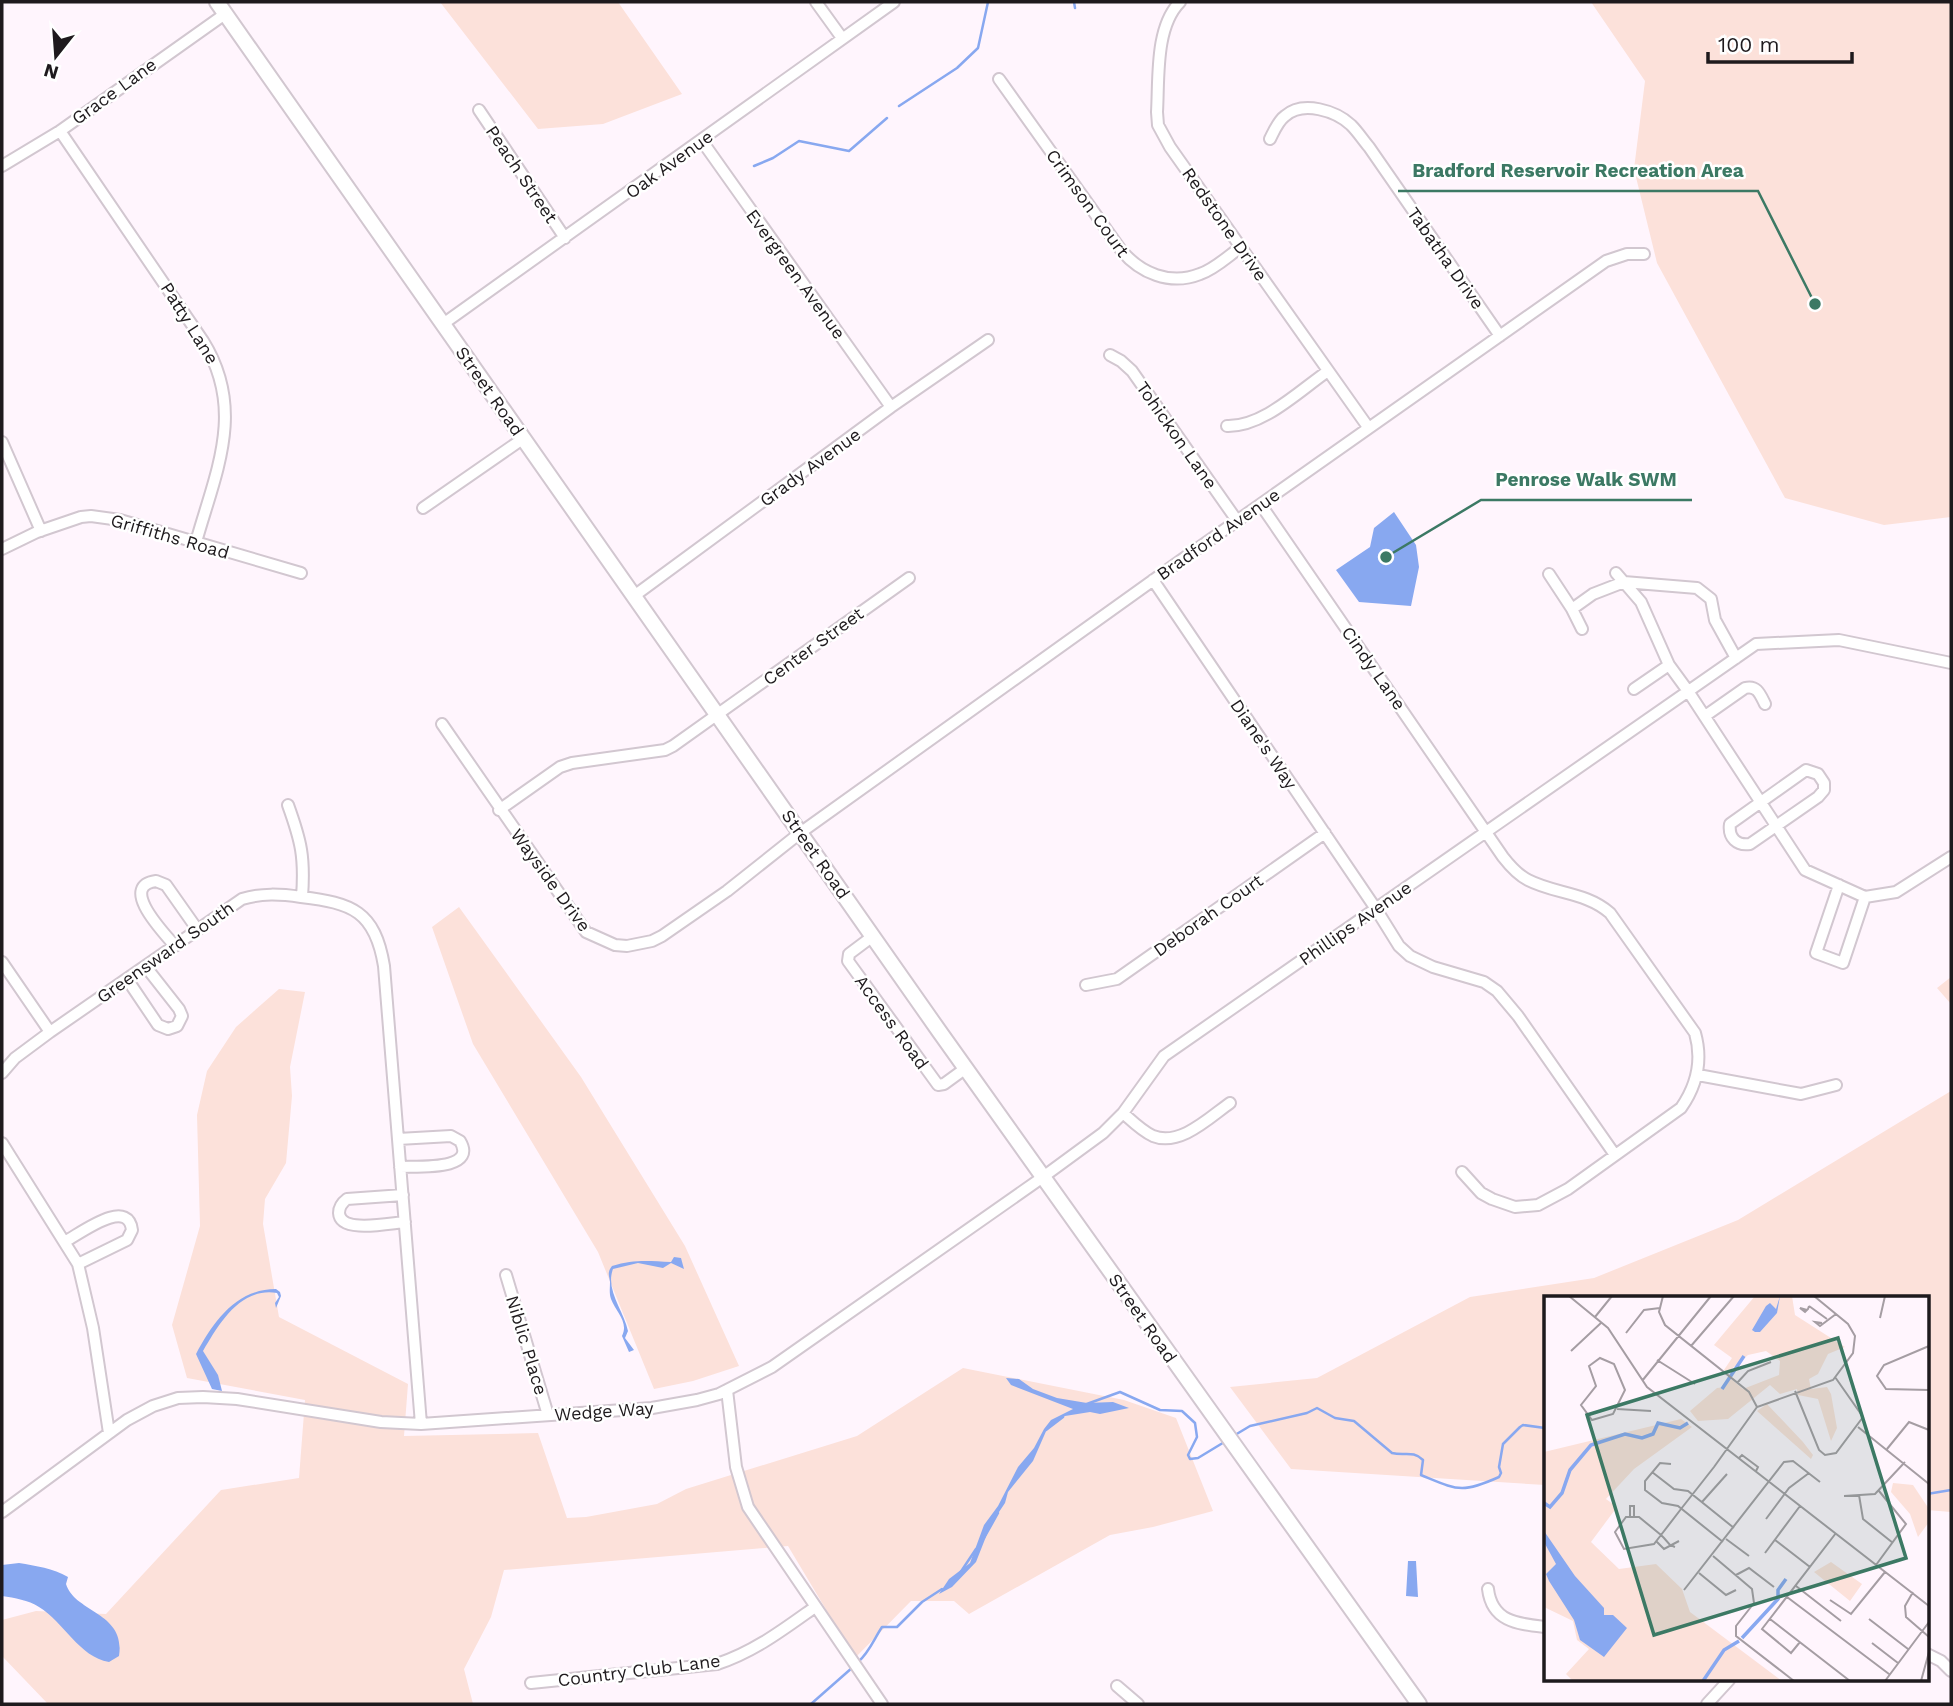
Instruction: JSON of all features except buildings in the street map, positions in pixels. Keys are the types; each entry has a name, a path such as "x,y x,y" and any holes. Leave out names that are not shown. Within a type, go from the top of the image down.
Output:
{"main road":[{"name":"Street Road","path":"221,8 800,833 1419,1704"}],"street":[{"path":"816,2 842,38"},
{"name":"Oak Avenue","path":"443,324 894,2"},
{"name":"Redstone Drive","path":"1180,2 1174,7 1163,30 1158,125 1170,147 1368,427"},
{"name":"Grace Lane","path":"2,166 60,131 221,8"},
{"name":"Crimson Court","path":"999,79 1135,266 1168,278 1188,278 1208,271 1241,247"},
{"name":"Tabatha Drive","path":"1270,139 1286,115 1298,109 1321,110 1342,118 1352,126 1500,336"},
{"name":"Peach Street","path":"479,110 565,238"},
{"name":"Patty Lane","path":"60,131 203,341 219,369 225,402 225,433 196,542"},
{"name":"Evergreen Avenue","path":"702,141 891,407"},
{"name":"Bradford Avenue","path":"800,833 1368,427 1606,261 1627,254 1644,254"},
{"name":"Grady Avenue","path":"634,596 891,407 988,340"},
{"name":"Tohickon Lane","path":"1110,355 1132,372 1238,522"},
{"path":"1227,426 1241,427 1258,421 1328,371"},
{"path":"423,508 524,438"},
{"path":"2,442 41,531"},
{"name":"Cindy Lane","path":"1261,505 1503,857 1526,879 1599,903 1610,913 1695,1033 1699,1047 1698,1075"},
{"name":"Griffiths Road","path":"2,549 41,531 81,517 92,516 120,520 301,573"},
{"path":"1549,574 1582,628"},
{"name":"Center Street","path":"499,810 561,767 587,759 665,750 673,746 909,578"},
{"path":"1572,609 1620,578 1697,588 1711,599 1715,620 1736,658"},
{"path":"1620,578 1641,602 1669,665 1805,870 1866,897 1896,892 1951,857"},
{"name":"Diane's Way","path":"1153,580 1399,946 1410,956 1433,967 1485,982 1497,991 1518,1016 1615,1155"},
{"name":"Phillips Avenue","path":"1043,1177 1103,1133 1123,1113 1164,1056 1756,644 1839,640 1951,663"},
{"path":"1634,689 1669,665"},
{"path":"1704,716 1751,686 1757,690 1765,704"},
{"name":"Wayside Drive","path":"442,724 586,932 615,945 627,946 662,936 727,891 800,833"},
{"path":"1806,770 1818,774 1824,783 1824,790 1818,797 1776,825 1750,844 1742,845 1731,836 1730,824 1760,801 1806,770"},
{"path":"288,805 304,857 302,897"},
{"name":"Deborah Court","path":"1086,985 1116,979 1325,833"},
{"path":"174,946 141,902 141,890 145,885 156,881 166,885 197,929"},
{"path":"1839,885 1816,953 1843,964 1866,897"},
{"name":"Greensward South","path":"2,1073 15,1058 50,1032 233,904 253,896 278,894 337,901 367,920 378,941 384,966 403,1195"},
{"name":"Access Road","path":"873,936 849,954 848,961 937,1085 944,1084 966,1068"},
{"path":"2,961 50,1032"},
{"path":"127,979 159,1025 168,1029 177,1026 181,1011 146,967"},
{"path":"1462,1172 1481,1193 1492,1199 1516,1207 1538,1205 1568,1189 1681,1108 1698,1075 1801,1094 1836,1085"},
{"path":"1123,1113 1155,1137 1170,1138 1199,1126 1230,1103"},
{"path":"398,1139 455,1137 464,1151 463,1157 454,1163 400,1167"},
{"path":"2,1143 78,1264 93,1328 109,1433"},
{"name":"Wedge Way","path":"2,1512 127,1420 159,1403 178,1398 203,1396 237,1399 381,1422 421,1424 652,1408 697,1400 727,1390 772,1367 1043,1177"},
{"path":"405,1223 351,1226 341,1220 339,1214 342,1203 347,1199 403,1195 421,1424"},
{"path":"65,1241 114,1215 125,1216 129,1220 132,1230 127,1240 78,1264"},
{"name":"Niblic Place","path":"506,1275 548,1415"},
{"path":"727,1390 736,1467 743,1496 753,1517 882,1704"},
{"path":"1488,1590 1494,1608 1508,1620 1544,1627"},
{"name":"Country Club Lane","path":"531,1683 716,1664 736,1658 768,1640 815,1607"},
{"path":"1928,1654 1941,1661 1951,1671"},
{"path":"1707,1704 1727,1682"},
{"path":"1117,1686 1138,1704"}],"shaded area":[{"path":"440,2 618,2 682,94 603,124 538,129"},
{"path":"1591,2 1951,2 1951,517 1884,525 1785,498 1657,263 1634,169 1645,81"},
{"path":"459,907 581,1077 685,1246 739,1366 693,1381 654,1389 598,1252 473,1044 432,927"},
{"path":"1951,977 1951,1004 1937,988"},
{"path":"279,989 305,992 290,1067 292,1096 286,1163 265,1199 263,1224 279,1317 408,1384 404,1436 538,1433 567,1518 586,1517 657,1504 686,1489 857,1436 963,1368 1124,1400 1176,1418 1213,1511 1110,1535 969,1614 954,1601 911,1601 855,1658 788,1546 504,1570 491,1617 464,1669 473,1704 48,1704 2,1656 2,1620 36,1611 106,1614 221,1490 299,1478 305,1400 187,1378 172,1325 200,1226 197,1115 207,1071 236,1027"},
{"path":"1951,1091 1951,1512 1928,1510 1928,1296 1544,1296 1544,1485 1291,1469 1230,1387 1317,1378 1470,1297 1594,1278 1738,1220"}],"water":[{"path":"1394,512 1416,545 1419,567 1411,606 1359,602 1336,570 1370,547 1374,528"},
{"path":"674,1257 681,1258 684,1269 671,1263 663,1268 638,1263 613,1269 613,1293 626,1323 628,1331 625,1338 634,1350 629,1352 622,1336 623,1322 610,1297 609,1270 612,1266 627,1262 671,1262"},
{"path":"276,1289 281,1296 276,1308 275,1303 279,1297 277,1293 252,1296 232,1310 216,1330 203,1351 218,1375 222,1391 212,1389 196,1354 210,1330 238,1301 262,1290"},
{"path":"1006,1378 1019,1379 1033,1389 1057,1398 1087,1403 1113,1402 1129,1408 1100,1414 1090,1412 1065,1416 1047,1429 1033,1461 1008,1492 1005,1503 991,1524 976,1562 952,1587 939,1594 949,1579 970,1563 984,1525 1044,1429 1051,1420 1073,1409 1011,1385"},
{"path":"1408,1561 1416,1561 1418,1597 1406,1596"},
{"path":"19,1563 50,1569 68,1577 66,1584 71,1594 115,1630 119,1641 119,1656 109,1662 98,1659 80,1646 39,1607 2,1596 2,1565"}],"waterway":[{"path":"899,106 957,68 978,48 988,2"},
{"path":"1074,2 1075,8"},
{"path":"754,166 773,158 799,141 849,151 887,118"},
{"path":"1084,1405 1120,1392 1160,1410 1182,1411 1195,1423 1197,1437 1188,1455 1190,1459 1198,1458 1226,1441"},
{"path":"1235,1435 1250,1426 1307,1413 1317,1408 1335,1418 1354,1421 1392,1453 1419,1457 1423,1460 1421,1475 1452,1487 1467,1488 1499,1477 1503,1444 1520,1427 1523,1425 1544,1428"},
{"path":"1046,1430 1063,1417"},
{"path":"1928,1494 1951,1490"},
{"path":"984,1538 998,1513"},
{"path":"960,1573 976,1549"},
{"path":"858,1662 882,1627 897,1627 922,1602 942,1589"},
{"path":"811,1704 853,1667"}],"place":[{"name":"Bradford Reservoir Recreation Area","path":"1815,304"},
{"name":"Penrose Walk SWM","path":"1386,557"}]}
